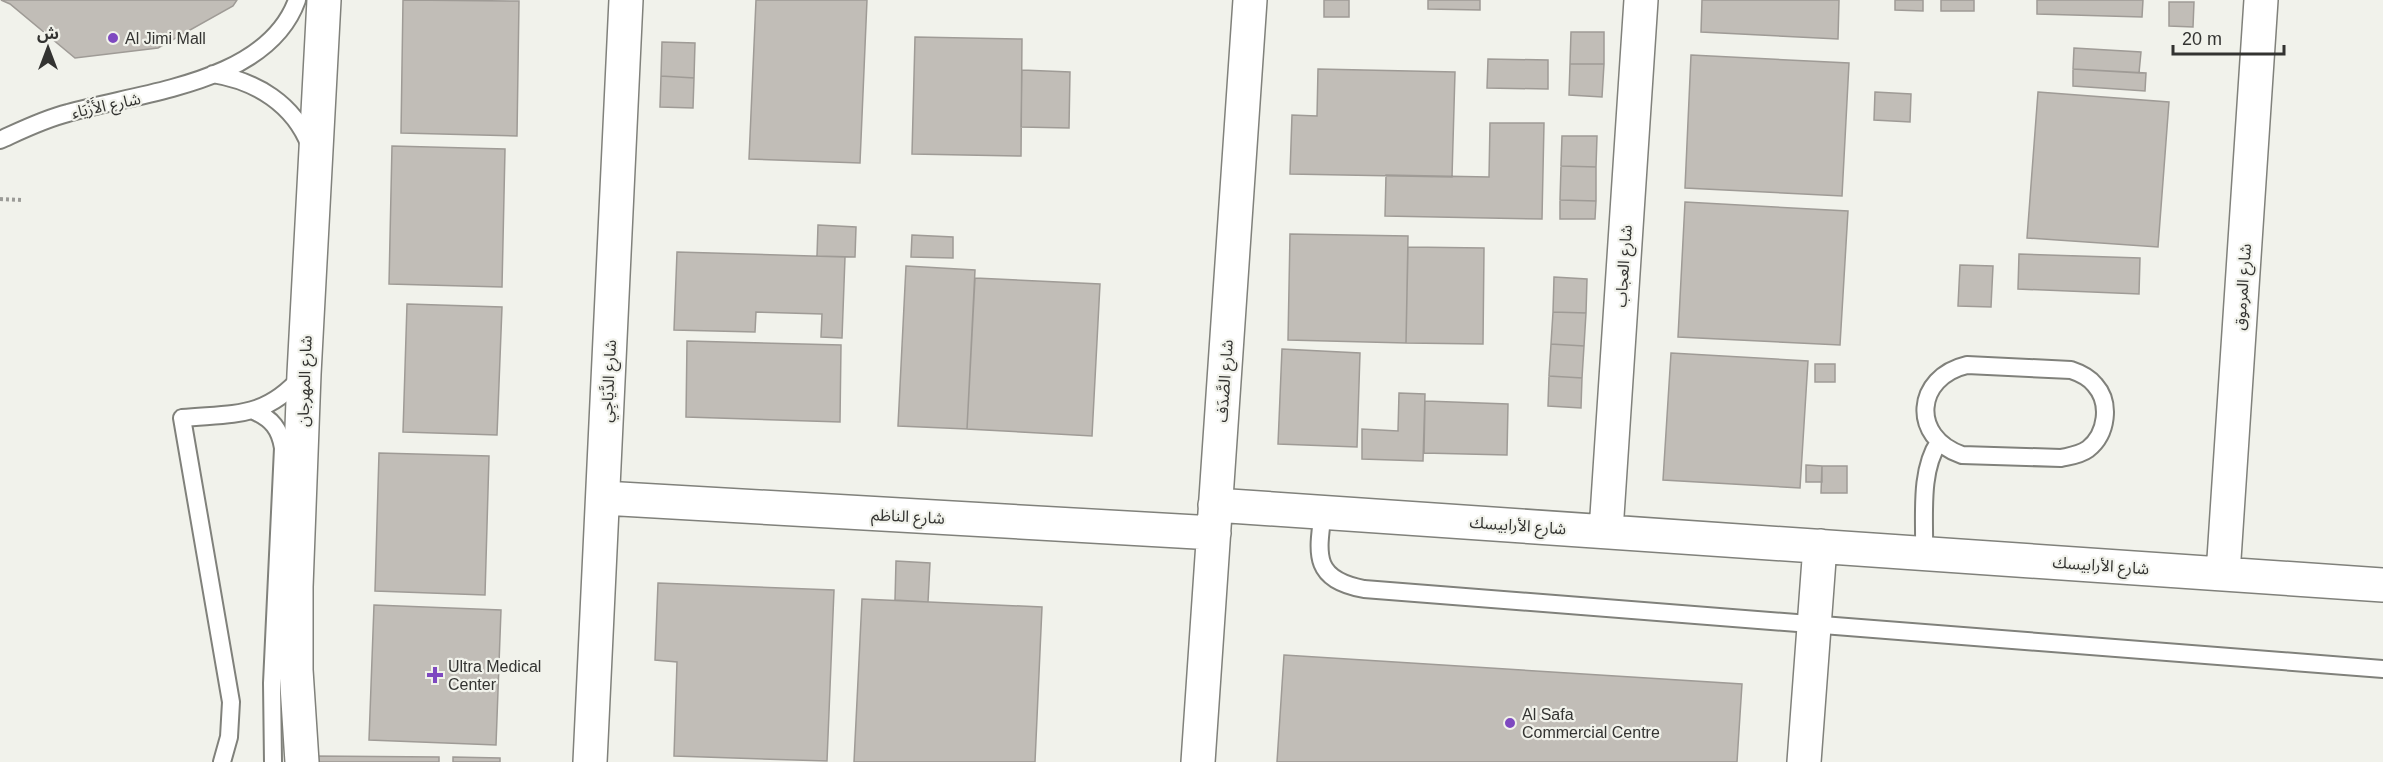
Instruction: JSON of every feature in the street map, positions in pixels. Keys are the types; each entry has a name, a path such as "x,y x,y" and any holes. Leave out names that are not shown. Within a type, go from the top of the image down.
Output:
{"street":[{"name":"شارع المهرجان","path":"302,762 296,658 304,374 315,158 321,95 324,0"},
{"name":"شارع الدَّيَاجِي","path":"591,762 626,0"},
{"name":"شارع الصَّدَف","path":"1198,762 1250,0"},
{"name":"شارع العجاب","path":"1606,531 1641,0"},
{"name":"شارع المرموق","path":"2223,574 2261,0"},
{"name":"شارع الناظم","path":"603,498 1215,519"},
{"name":"شارع الأرابيسك","path":"1215,519 1323,512 2383,585"},
{"path":"1804,762 1820,546"}],"lane":[{"name":"شارع الأَزْيَاء","path":"0,140 48,119 182,86 238,64 261,48 280,29 297,0"},
{"path":"212,73 235,78 257,87 277,100 294,117 307,136 315,158"},
{"path":"1967,365 2071,370 2084,375 2095,384 2102,396 2105,410 2104,424 2098,437 2088,448 2076,455 2061,458 1962,454 1950,450 1939,442 1930,432 1926,419 1926,406 1929,390 1952,368 1967,365"},
{"path":"222,762 229,737 231,702 182,418 254,411 281,396 304,374"},
{"path":"254,411 265,416 275,425 281,436 283,448 272,683 273,762"},
{"path":"1924,553 1926,472 1931,453 1939,442"},
{"path":"1323,512 1318,547 1322,563 1330,575 1342,585 1364,590 2383,669"}],"path":[{"path":"0,199 23,200"}],"building":[{"name":"Al Jimi Mall","path":"1,0 237,0 233,6 158,48 75,58 10,4"},
{"path":"403,0 519,1 517,136 401,133"},
{"path":"756,0 867,0 860,163 749,159"},
{"path":"1324,0 1349,0 1349,17 1324,17"},
{"path":"1428,0 1480,0 1480,10 1428,9"},
{"path":"1702,0 1839,0 1838,39 1701,32"},
{"path":"1895,0 1923,0 1923,11 1895,10"},
{"path":"1941,0 1974,0 1974,11 1941,11"},
{"path":"2037,0 2143,0 2142,17 2037,14"},
{"path":"2169,2 2194,2 2193,27 2169,26"},
{"path":"1571,32 1604,32 1604,64 1570,64"},
{"path":"915,37 1022,39 1021,156 912,154"},
{"path":"662,42 695,43 694,78 661,76"},
{"path":"2074,48 2141,52 2139,73 2073,69"},
{"path":"1691,55 1849,63 1842,196 1685,188"},
{"path":"1488,59 1548,60 1548,89 1487,88"},
{"path":"1570,64 1604,64 1602,97 1569,95"},
{"path":"1318,69 1455,72 1452,177 1290,174 1292,115 1317,116"},
{"path":"2073,69 2146,73 2145,91 2073,86"},
{"path":"1022,70 1070,72 1069,128 1021,127"},
{"path":"661,76 694,78 693,108 660,107"},
{"path":"1875,92 1911,94 1910,122 1874,120"},
{"path":"2038,92 2169,102 2158,247 2027,238"},
{"path":"1490,123 1544,123 1542,219 1385,216 1386,175 1489,177"},
{"path":"1562,136 1597,136 1596,167 1561,166"},
{"path":"392,146 505,149 502,287 389,284"},
{"path":"1561,166 1596,167 1596,201 1560,200"},
{"path":"1560,200 1596,201 1595,219 1560,219"},
{"path":"1685,202 1848,211 1840,345 1678,337"},
{"path":"818,225 856,227 855,257 817,256"},
{"path":"1290,234 1408,236 1406,343 1288,340"},
{"path":"912,235 953,237 953,258 911,257"},
{"path":"1408,247 1484,248 1483,344 1406,343"},
{"path":"677,252 845,257 842,338 821,337 822,314 756,312 755,332 674,330"},
{"path":"2019,254 2140,258 2139,294 2018,289"},
{"path":"1960,265 1993,266 1991,307 1958,306"},
{"path":"906,266 975,270 967,429 898,426"},
{"path":"1554,277 1587,279 1586,313 1553,312"},
{"path":"975,278 1100,284 1092,436 967,429"},
{"path":"407,304 502,307 497,435 403,432"},
{"path":"1553,312 1586,313 1584,346 1551,344"},
{"path":"687,341 841,345 840,422 686,417"},
{"path":"1551,344 1584,346 1582,378 1549,376"},
{"path":"1282,349 1360,353 1357,447 1278,444"},
{"path":"1671,353 1808,361 1800,488 1663,480"},
{"path":"1815,364 1835,364 1835,382 1815,382"},
{"path":"1549,376 1582,378 1581,408 1548,406"},
{"path":"1399,393 1425,394 1423,461 1362,459 1362,429 1398,431"},
{"path":"1425,401 1508,404 1507,455 1424,453"},
{"path":"379,453 489,456 485,595 375,591"},
{"path":"1806,465 1822,466 1822,482 1806,482"},
{"path":"1822,466 1847,466 1847,493 1821,493"},
{"path":"896,561 930,563 928,602 895,600"},
{"path":"658,583 834,590 827,761 674,756 677,662 655,660"},
{"path":"862,599 1042,607 1035,762 854,762"},
{"name":"Ultra Medical Center","path":"374,605 501,610 496,745 369,740"},
{"name":"Al Safa Commercial Centre","path":"1284,655 1742,684 1737,762 1277,762"},
{"path":"313,756 439,757 439,762 313,762"},
{"path":"453,757 500,758 500,762 453,762"}],"place":[{"name":"Al Jimi Mall","path":"113,38"},
{"name":"Ultra Medical Center","path":"435,675"},
{"name":"Al Safa Commercial Centre","path":"1510,723"}]}
